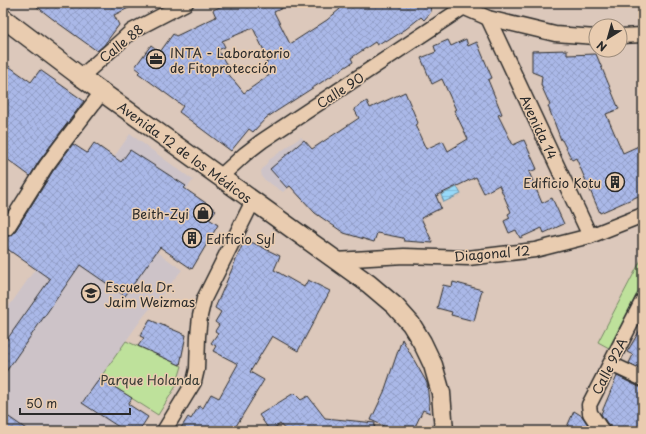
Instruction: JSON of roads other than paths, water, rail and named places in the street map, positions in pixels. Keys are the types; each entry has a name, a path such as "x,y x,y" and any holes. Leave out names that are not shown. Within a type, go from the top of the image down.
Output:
{"main road":[{"name":"Avenida 12 de los Médicos","path":"3,18 81,77 369,284 395,306 411,324 433,364 441,393 444,431"}],"street":[{"name":"Calle 88","path":"81,77 132,31 186,3"},
{"path":"459,5 488,18 555,34 588,36"},
{"name":"Calle 90","path":"220,177 262,141 459,5"},
{"name":"Avenida 14","path":"488,18 590,236"},
{"path":"628,36 643,35"},
{"path":"7,228 42,172 102,92"},
{"path":"164,431 194,382 196,376 198,369 198,336 200,316 204,299 253,201"},
{"name":"Diagonal 12","path":"336,260 404,256 468,258 535,250 590,236 643,215"},
{"name":"Calle 92A","path":"602,431 590,413 589,405 643,300"},
{"path":"611,364 643,379"}],"water":[{"path":"457,187 461,194 444,202 441,195"}],"place":[{"name":"INTA - Laboratorio de Fitoprotección","path":"156,59"},
{"name":"Edificio Kotu","path":"615,182"},
{"name":"Beith-Zyi","path":"203,213"},
{"name":"Edificio Syl","path":"192,238"},
{"name":"Escuela Dr. Jaim Weizmas","path":"91,293"}],"park label":[{"name":"Parque Holanda","path":"150,379"}]}
